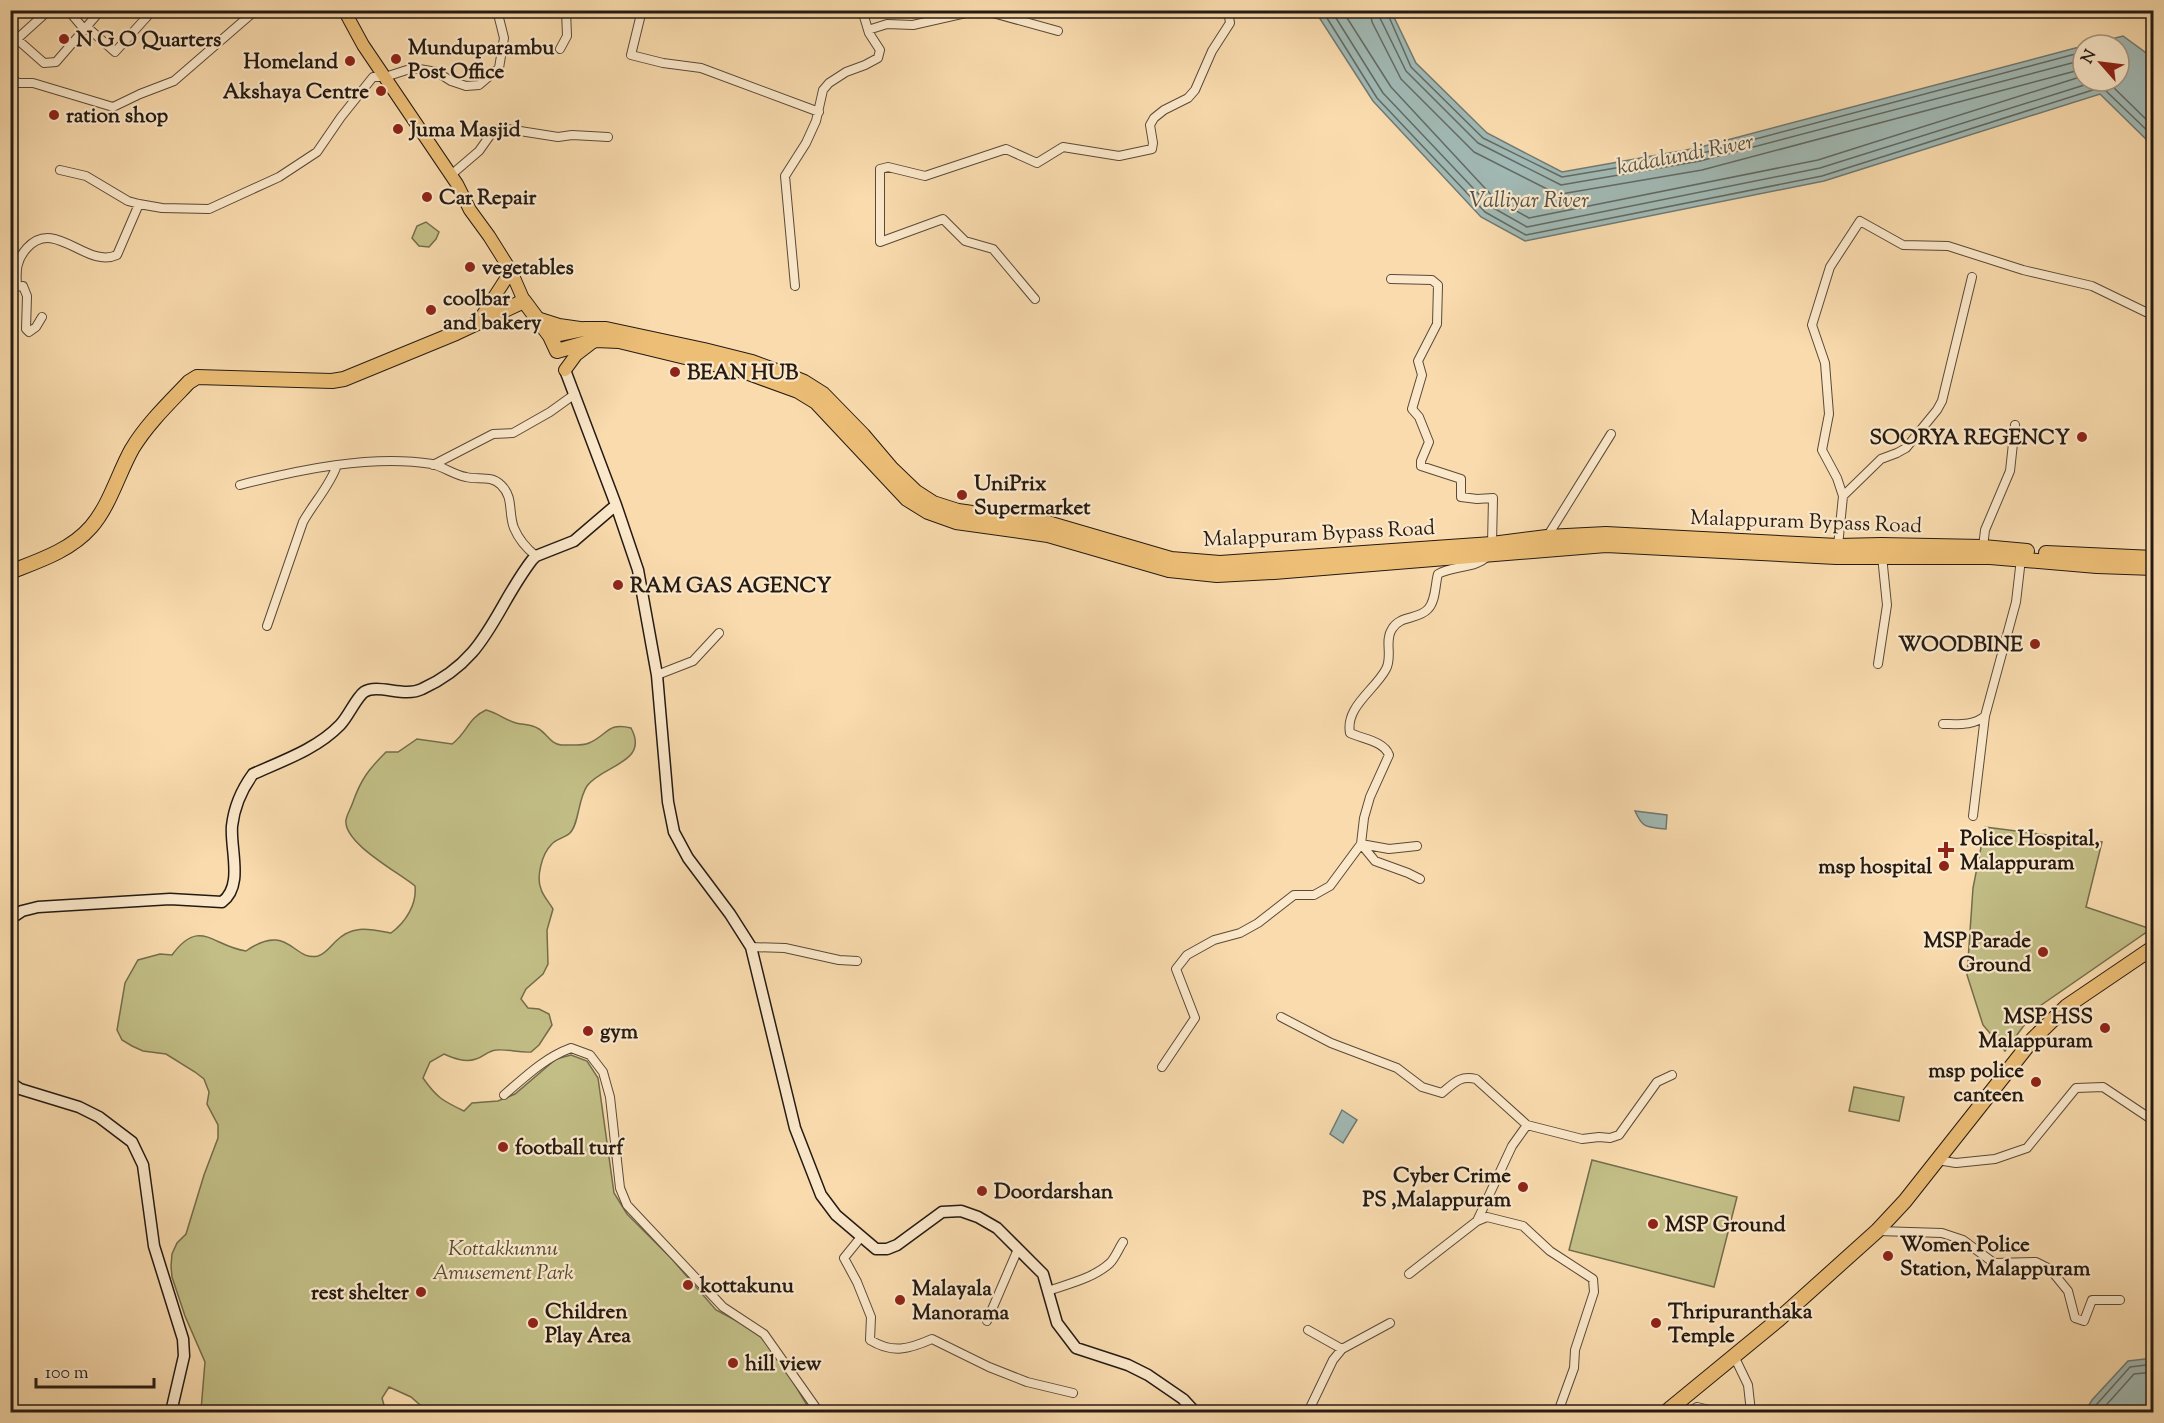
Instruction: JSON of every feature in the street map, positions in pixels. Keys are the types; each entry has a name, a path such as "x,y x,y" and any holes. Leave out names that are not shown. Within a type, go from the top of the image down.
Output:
{"highway":[{"path":"10,572 52,555 91,527 106,504 133,447 189,382 198,377 332,381 352,375 524,301 550,336 557,351"},
{"name":"Malappuram Bypass Road","path":"550,336 584,329 606,329 752,362 804,382 823,394 916,492 933,503 958,511 1051,524 1171,559 1210,562 1606,545 1836,557 1990,557 2097,566 2154,568"},
{"name":"Malappuram Bypass Road","path":"557,351 596,339 619,341 742,371 798,391 816,402 907,499 928,512 956,522 1048,535 1169,570 1217,575 1490,550 1547,537 1606,534 1838,546 1983,547 2154,558"},
{"path":"1666,1413 1778,1320 1877,1231 1905,1201 2033,1039 2067,1006 2154,947"}],"main road":[{"path":"344,11 511,271 524,301"},
{"path":"478,322 511,271"},
{"path":"537,318 559,325 584,329"},
{"path":"565,370 576,355 596,339"},
{"path":"557,351 575,394 638,570 657,675 668,802 674,832 687,858 730,914 751,947 795,1128 821,1195 836,1215 876,1249 887,1249 897,1245 942,1212 961,1211 997,1228 1043,1274 1058,1323 1076,1348 1128,1365 1183,1399 1195,1413"},
{"path":"10,919 22,911 38,907 170,899 222,902 228,898 233,888 232,827 236,807 253,774 318,743 340,725 364,692 374,689 405,693 418,691 443,680 463,664 481,643 525,570 536,556 574,541 616,505"},
{"path":"10,1082 20,1089 79,1107 99,1117 132,1142 143,1165 154,1246 183,1339 184,1356 171,1413"}],"street":[{"path":"17,39 49,10"},
{"path":"68,10 115,52 153,10"},
{"path":"10,33 44,63 56,62 101,10"},
{"path":"10,77 18,83 33,83 113,107 174,81 256,10"},
{"path":"60,170 86,176 128,201 139,204 162,208 209,210 279,177 317,152 373,77 385,77 413,68 437,72 451,81 466,86 479,85 499,68 504,38 497,10"},
{"path":"560,49 567,36 566,10"},
{"path":"642,10 632,55 663,63 701,68 819,112"},
{"path":"795,286 785,176 806,143 819,112 823,90 828,83 878,58 880,50 868,30 862,10"},
{"path":"868,30 887,24 913,25 981,10 1058,31"},
{"path":"1035,299 993,249 965,241 943,219 880,242 880,169 888,167 925,176 1006,149 1038,163 1063,147 1119,156 1152,149 1150,125 1154,118 1164,110 1188,98 1194,90 1230,23 1228,10"},
{"path":"451,175 479,151 490,134 501,129 558,137 608,136"},
{"path":"17,286 17,265 20,256 39,239 48,237 60,239 86,254 111,258 117,255 139,204"},
{"path":"1838,546 1843,495 1822,450 1829,414 1826,373 1825,363 1812,325 1830,267 1860,221 1903,245 1948,246 2023,270 2092,286 2154,316"},
{"path":"1843,495 1881,459 1905,448 1937,410 1942,401 1972,277"},
{"path":"1162,1067 1195,1018 1176,973 1176,969 1187,955 1214,940 1240,933 1258,923 1294,895 1314,895 1330,886 1361,844 1364,818 1370,797 1389,755 1387,749 1376,742 1350,733 1349,720 1386,669 1389,659 1388,637 1393,627 1402,620 1419,615 1428,609 1432,602 1438,574 1444,570 1481,562 1490,550 1493,498 1461,497 1461,479 1421,466 1429,442 1419,417 1412,409 1422,375 1418,361 1437,324 1438,285 1432,280 1391,279"},
{"path":"10,298 14,287 23,286 27,296 26,329 29,332 36,327 42,317"},
{"path":"434,465 493,434 513,433 550,412 575,394"},
{"path":"1983,547 1985,530 2010,471 2015,425"},
{"path":"1547,537 1611,434"},
{"path":"240,485 278,475 337,465 380,461 434,465 466,477 491,479 501,485 510,498 513,526 522,544 536,556"},
{"path":"267,626 303,522 333,477 337,465"},
{"path":"1878,664 1887,605 1882,556"},
{"path":"1973,816 1985,716 2016,602 2021,560"},
{"path":"657,675 693,661 719,633"},
{"path":"1943,724 1964,724 1979,721 1985,716"},
{"path":"1361,844 1389,849 1417,846"},
{"path":"1361,844 1375,861 1420,879"},
{"path":"751,947 785,948 857,962"},
{"path":"1281,1017 1330,1043 1397,1068 1422,1087 1437,1092 1442,1093 1459,1078 1476,1079 1527,1125 1582,1139 1610,1138 1619,1135 1657,1082 1672,1076"},
{"path":"504,1095 546,1060 571,1048 590,1055 603,1072 610,1097 620,1188 627,1205 723,1307 764,1334 819,1413"},
{"path":"1937,1160 1956,1163 1995,1160 2027,1148 2076,1088 2103,1088 2154,1120"},
{"path":"1477,1221 1512,1146 1527,1125"},
{"path":"1409,1274 1477,1221 1487,1217 1523,1226 1550,1251 1593,1279 1594,1292 1575,1350 1574,1368 1558,1413"},
{"path":"1877,1231 1942,1233 1963,1240 1994,1263 2036,1262 2050,1269 2068,1291 2075,1318 2084,1321 2092,1300 2120,1300"},
{"path":"861,1238 844,1258 857,1282 871,1317 870,1340 882,1347 910,1349 932,1339 989,1367 1027,1382 1073,1393"},
{"path":"1047,1291 1080,1280 1098,1271 1111,1262 1123,1242"},
{"path":"987,1321 1018,1249"},
{"path":"1308,1413 1333,1360 1342,1348 1390,1323"},
{"path":"1308,1330 1342,1348"},
{"path":"1734,1356 1748,1385 1750,1413"},
{"path":"1689,1413 1697,1407 1718,1413"}],"green space":[{"path":"426,222 439,232 429,247 419,246 412,238 417,226"},
{"name":"Kottakkunnu Amusement Park","path":"486,710 512,722 536,727 554,743 561,745 586,744 612,728 631,728 635,740 634,749 622,762 594,779 587,786 573,829 568,835 553,843 543,860 540,884 543,894 553,909 547,930 548,964 543,974 526,989 521,999 528,1008 539,1009 549,1014 552,1025 539,1045 531,1052 494,1050 472,1060 463,1060 444,1054 430,1062 423,1078 441,1098 464,1111 472,1103 498,1101 515,1094 556,1059 571,1055 587,1061 598,1078 614,1193 627,1214 671,1258 716,1310 756,1331 778,1356 811,1412 428,1412 411,1397 389,1387 382,1398 386,1412 202,1412 201,1410 205,1362 185,1316 172,1277 171,1266 172,1254 177,1243 186,1234 218,1138 218,1125 207,1104 209,1092 204,1079 166,1054 143,1051 122,1040 117,1030 125,983 138,960 160,954 172,955 182,944 199,936 246,951 260,943 272,940 281,941 302,954 318,956 348,932 369,929 391,933 409,912 414,899 415,886 362,847 347,829 347,816 356,794 366,775 386,752 398,752 417,739 452,744 475,717"},
{"name":"MSP Parade Ground","path":"1985,827 2102,842 2086,907 2151,929 2037,1008 2005,1051 1983,1025 1967,975 1973,888"},
{"path":"1854,1087 1904,1097 1899,1121 1849,1111"},
{"name":"MSP Ground","path":"1592,1160 1737,1197 1714,1287 1569,1250"}],"water":[{"name":"Valliyar River","path":"1315,11 1391,11 1416,63 1487,133 1562,172 1697,148 2071,49 2071,93 2131,93 2131,42 2153,58 2153,146 2100,94 1824,181 1525,241 1481,217 1373,101"},
{"path":"1635,811 1667,815 1666,829 1646,826"},
{"path":"1342,1110 1357,1120 1343,1143 1330,1134"},
{"path":"2153,1358 2153,1412 2085,1412 2092,1400 2128,1361"}],"place":[{"name":"N G O Quarters","path":"64,39"},
{"name":"Munduparambu Post Office","path":"396,59"},
{"name":"Homeland","path":"350,61"},
{"name":"Akshaya Centre","path":"381,91"},
{"name":"ration shop","path":"54,115"},
{"name":"Juma Masjid","path":"398,129"},
{"name":"Car Repair","path":"427,197"},
{"name":"vegetables","path":"470,267"},
{"name":"coolbar and bakery","path":"431,310"},
{"name":"BEAN HUB","path":"675,372"},
{"name":"SOORYA REGENCY","path":"2082,437"},
{"name":"UniPrix Supermarket","path":"962,495"},
{"name":"RAM GAS AGENCY","path":"618,585"},
{"name":"WOODBINE","path":"2035,644"},
{"name":"Police Hospital, Malappuram","path":"1946,850"},
{"name":"msp hospital","path":"1944,866"},
{"name":"MSP Parade Ground","path":"2043,952"},
{"name":"MSP HSS Malappuram","path":"2105,1028"},
{"name":"gym","path":"588,1031"},
{"name":"msp police canteen","path":"2036,1082"},
{"name":"football turf","path":"503,1147"},
{"name":"Cyber Crime PS ,Malappuram","path":"1523,1187"},
{"name":"Doordarshan","path":"982,1191"},
{"name":"MSP Ground","path":"1653,1224"},
{"name":"Women Police Station, Malappuram","path":"1888,1256"},
{"name":"kottakunu","path":"688,1285"},
{"name":"rest shelter","path":"421,1292"},
{"name":"Malayala Manorama","path":"900,1300"},
{"name":"Children Play Area","path":"533,1323"},
{"name":"Thripuranthaka Temple","path":"1656,1323"},
{"name":"hill view","path":"733,1363"}],"water label":[{"name":"kadalundi River","path":"1685,153"}]}
